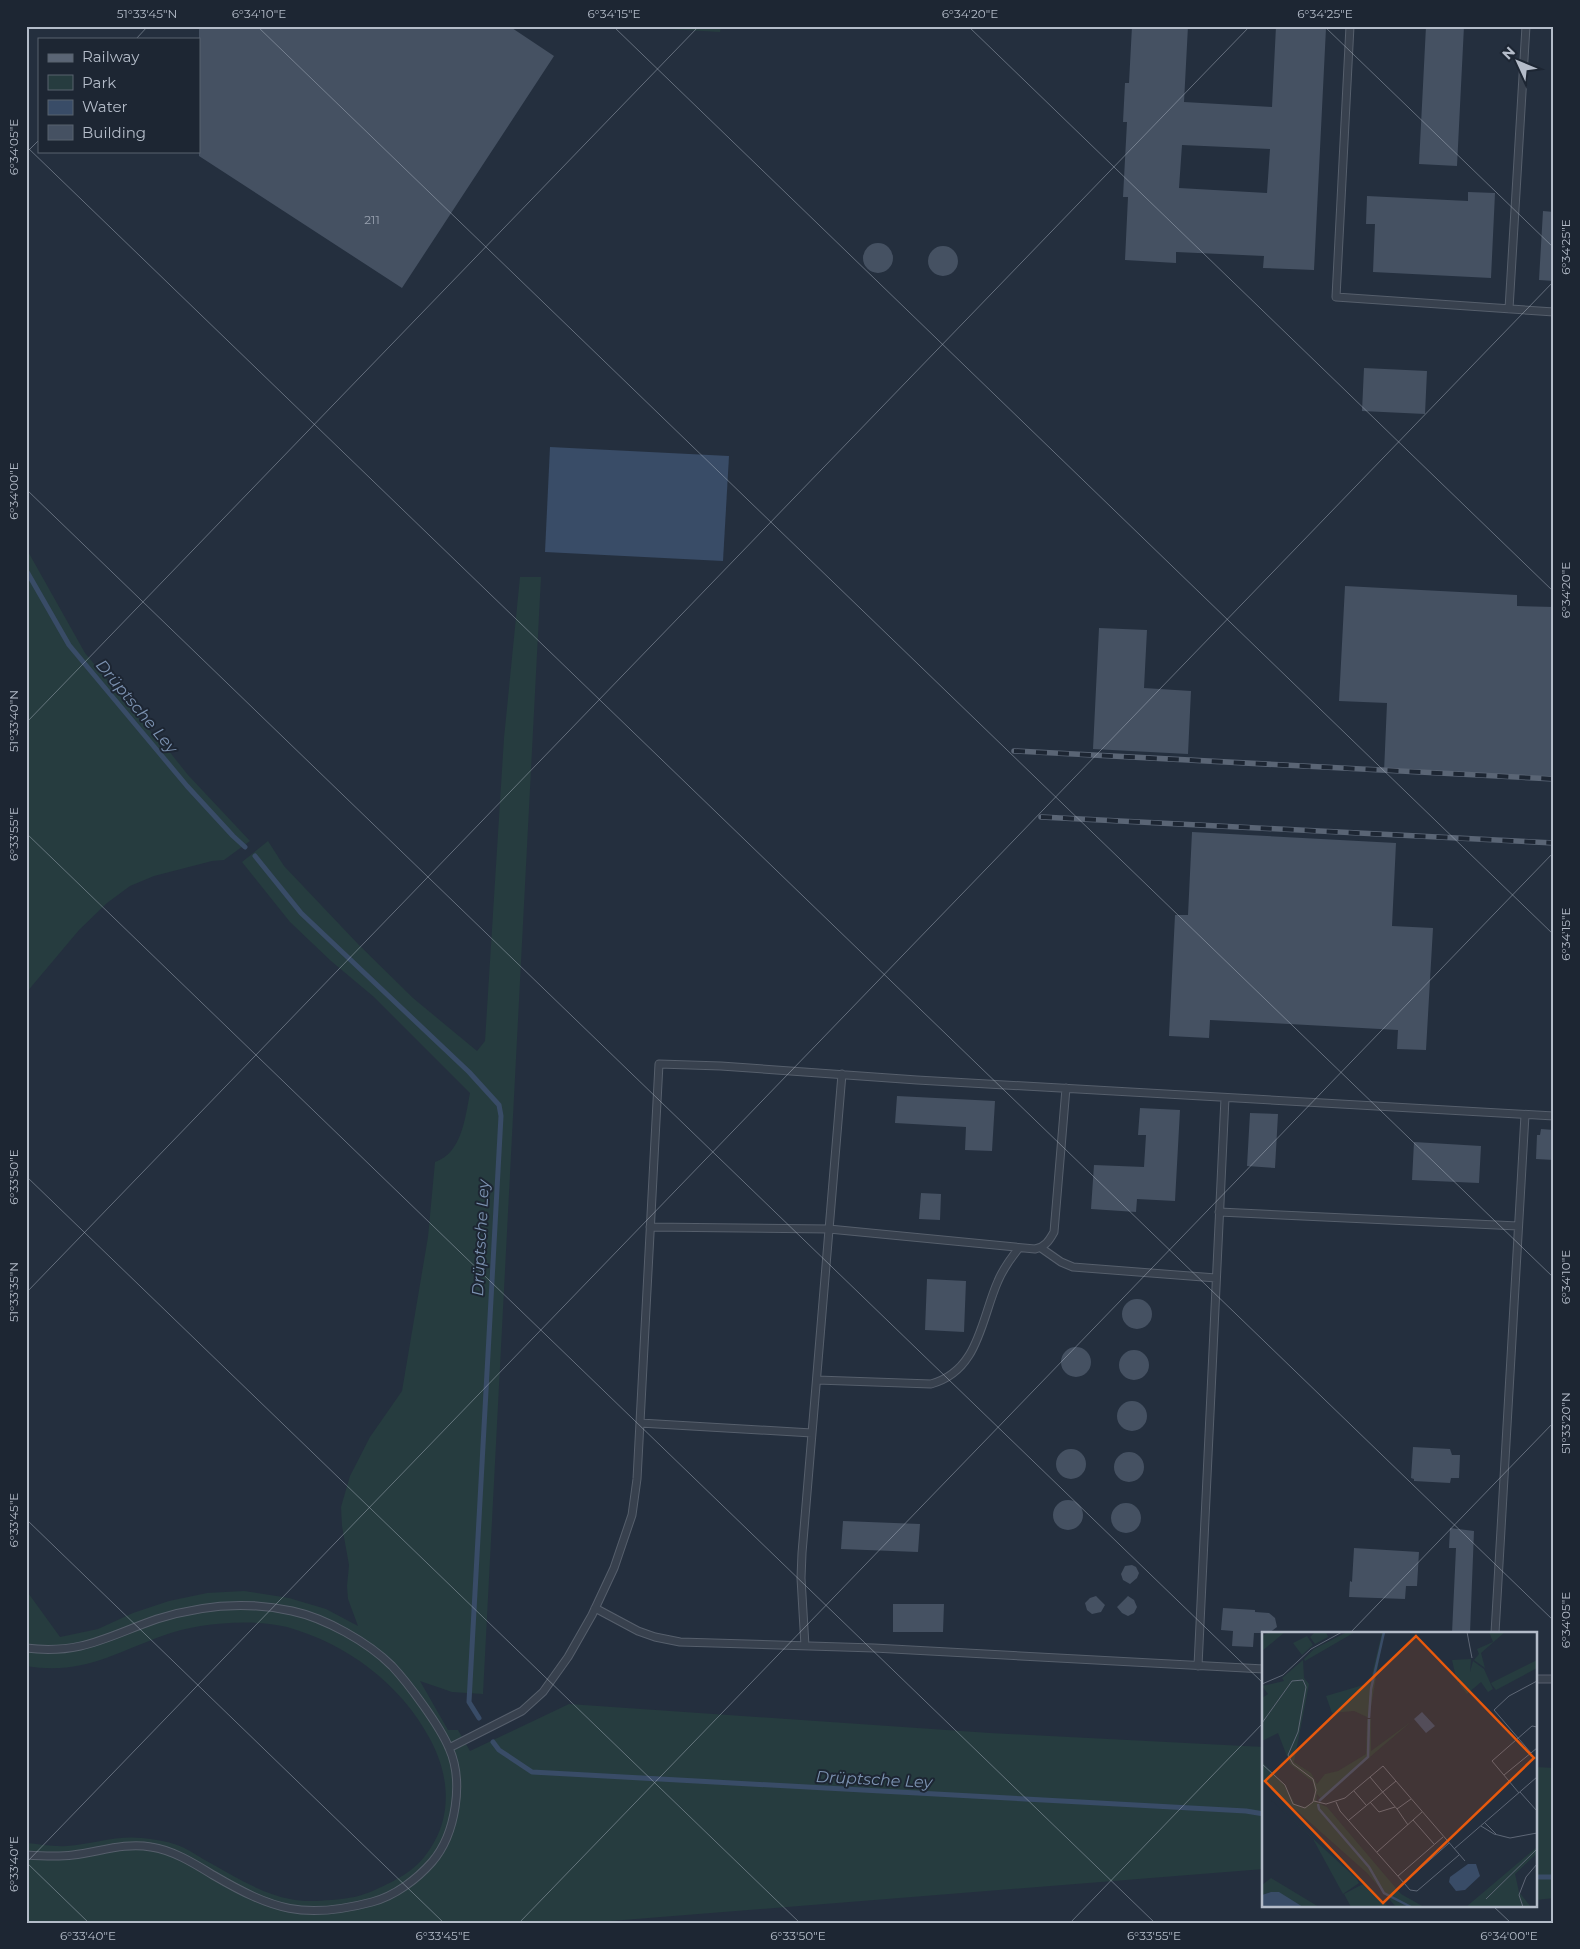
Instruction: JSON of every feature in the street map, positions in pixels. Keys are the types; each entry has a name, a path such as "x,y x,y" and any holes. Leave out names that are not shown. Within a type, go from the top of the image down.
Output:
{"lane":[{"path":"1350,26 1336,297 1554,312"},
{"path":"1510,309 1526,26"},
{"path":"449,1748 522,1711 538,1698 568,1657 595,1608 614,1568 632,1515 637,1479 659,1064 722,1066 1225,1098 1554,1116"},
{"path":"805,1646 801,1578 842,1074"},
{"path":"650,1227 829,1229 1019,1248 1041,1248 1048,1242 1054,1232 1066,1088"},
{"path":"1198,1666 1225,1098"},
{"path":"1496,1632 1525,1115"},
{"path":"1219,1212 1518,1226"},
{"path":"816,1380 931,1384 943,1381 959,1370 968,1358 988,1312 998,1281 1008,1262 1019,1248"},
{"path":"1041,1248 1061,1262 1074,1267 1216,1278"},
{"path":"640,1423 812,1433"},
{"path":"26,1648 66,1650 114,1637 157,1619 214,1606 244,1605 293,1611 315,1618 337,1628 392,1666 432,1719 449,1748 454,1766 456,1808 449,1835 438,1855 420,1876 397,1891 376,1901 337,1911 306,1912 289,1910 253,1896 194,1864 152,1847 122,1846 72,1855 26,1855"},
{"path":"595,1608 638,1631 680,1642 884,1648 1262,1669"},
{"path":"1538,1679 1554,1679"}],"green space":[{"path":"616,26 721,26 720,32"},
{"path":"26,548 85,653 188,775 250,841 224,860 212,861 154,876 130,886 107,903 79,930 26,993"},
{"path":"520,577 541,577 483,1694 452,1692 420,1681 448,1730 458,1730 470,1751 569,1704 990,1733 1262,1747 1262,1869 586,1923 26,1923 26,1843 62,1846 133,1837 160,1840 184,1848 256,1888 295,1900 321,1901 362,1895 401,1877 420,1862 437,1836 445,1808 446,1794 441,1766 430,1739 418,1719 403,1700 370,1668 351,1655 309,1634 287,1627 241,1622 207,1625 176,1632 112,1656 81,1665 64,1668 26,1666 26,1590 60,1637 98,1629 133,1613 169,1601 207,1593 244,1591 289,1598 326,1609 358,1626 348,1599 349,1565 342,1526 341,1507 350,1476 370,1437 402,1391 428,1237 435,1162 451,1151 457,1143 464,1123 470,1093 374,997 331,961 290,922 242,862 268,841 284,866 358,944 413,998 477,1051 485,1041 504,738"},
{"path":"1538,1767 1554,1768 1554,1898 1538,1900"}],"water":[{"path":"550,447 729,456 723,561 545,552"}],"building":[{"path":"199,26 509,26 554,56 402,288 199,156"},
{"path":"1132,26 1188,26 1184,102 1272,107 1276,26 1326,28 1314,270 1263,268 1264,256 1176,252 1176,263 1125,260 1128,197 1123,197 1127,122 1123,122 1125,83 1129,83","holes":["1182,145 1270,149 1267,193 1179,188"]},
{"path":"1426,26 1464,26 1457,166 1419,164"},
{"path":"1468,192 1495,193 1491,278 1373,272 1375,224 1366,224 1367,196 1468,201"},
{"path":"1543,211 1554,212 1554,281 1539,280"},
{"path":"878,243 889,247 893,258 889,269 878,273 867,269 863,258 867,247"},
{"path":"943,246 954,250 958,261 954,272 943,276 932,272 928,261 932,250"},
{"path":"1364,368 1427,371 1425,414 1362,411"},
{"path":"1345,586 1517,595 1517,606 1554,607 1554,781 1384,772 1387,703 1339,701"},
{"path":"1099,628 1147,630 1144,688 1191,691 1188,754 1093,749"},
{"path":"1192,832 1396,843 1392,926 1433,928 1426,1050 1397,1049 1398,1030 1271,1023 1210,1020 1209,1038 1169,1036 1175,915 1188,915"},
{"path":"897,1096 995,1101 992,1151 965,1150 966,1127 895,1123"},
{"path":"1140,1108 1180,1110 1175,1201 1137,1199 1136,1212 1091,1209 1094,1165 1144,1167 1146,1135 1138,1135"},
{"path":"1250,1113 1278,1114 1275,1168 1247,1166"},
{"path":"1541,1129 1554,1130 1554,1160 1536,1159 1537,1135 1540,1135"},
{"path":"1414,1142 1481,1146 1479,1183 1412,1180"},
{"path":"921,1193 941,1194 940,1220 919,1219"},
{"path":"927,1279 966,1281 964,1332 925,1330"},
{"path":"1137,1299 1148,1303 1152,1314 1148,1325 1137,1329 1126,1325 1122,1314 1126,1303"},
{"path":"1076,1347 1087,1351 1091,1362 1087,1373 1076,1377 1065,1373 1061,1362 1065,1351"},
{"path":"1134,1350 1145,1354 1149,1365 1145,1376 1134,1380 1123,1376 1119,1365 1123,1354"},
{"path":"1132,1401 1143,1405 1147,1416 1143,1427 1132,1431 1121,1427 1117,1416 1121,1405"},
{"path":"1413,1447 1450,1449 1452,1455 1460,1455 1459,1478 1451,1478 1450,1483 1414,1481 1411,1478"},
{"path":"1071,1449 1082,1453 1086,1464 1082,1475 1071,1479 1060,1475 1056,1464 1060,1453"},
{"path":"1129,1452 1140,1456 1144,1467 1140,1478 1129,1482 1118,1478 1114,1467 1118,1456"},
{"path":"1068,1500 1079,1504 1083,1515 1079,1526 1068,1530 1057,1526 1053,1515 1057,1504"},
{"path":"1126,1503 1137,1507 1141,1518 1137,1529 1126,1533 1115,1529 1111,1518 1115,1507"},
{"path":"843,1521 920,1524 918,1552 841,1549"},
{"path":"1450,1528 1474,1531 1470,1632 1452,1632 1456,1548 1449,1548"},
{"path":"1354,1548 1419,1552 1417,1586 1406,1586 1405,1599 1349,1597"},
{"path":"1132,1565 1136,1567 1139,1573 1137,1578 1130,1584 1123,1580 1121,1574 1125,1566"},
{"path":"1096,1596 1105,1605 1101,1612 1092,1614 1087,1610 1085,1603 1090,1598"},
{"path":"1128,1596 1134,1600 1137,1607 1134,1613 1128,1616 1117,1607"},
{"path":"893,1604 944,1604 943,1632 893,1632"},
{"path":"1223,1608 1269,1613 1275,1618 1277,1627 1270,1632 1254,1633 1253,1647 1232,1646 1233,1631 1221,1630"}],"waterway":[{"name":"Drüptsche Ley","path":"26,570 69,645 187,786 245,847"},
{"name":"Drüptsche Ley","path":"255,856 301,913 469,1072 499,1105 501,1116 469,1702 479,1718"},
{"name":"Drüptsche Ley","path":"493,1742 499,1750 532,1772 1246,1811 1262,1814"},
{"name":"Drüptsche Ley","path":"1538,1877 1554,1877"}],"railway":[{"path":"1014,751 1554,779"},
{"path":"1041,817 1554,843"}]}
